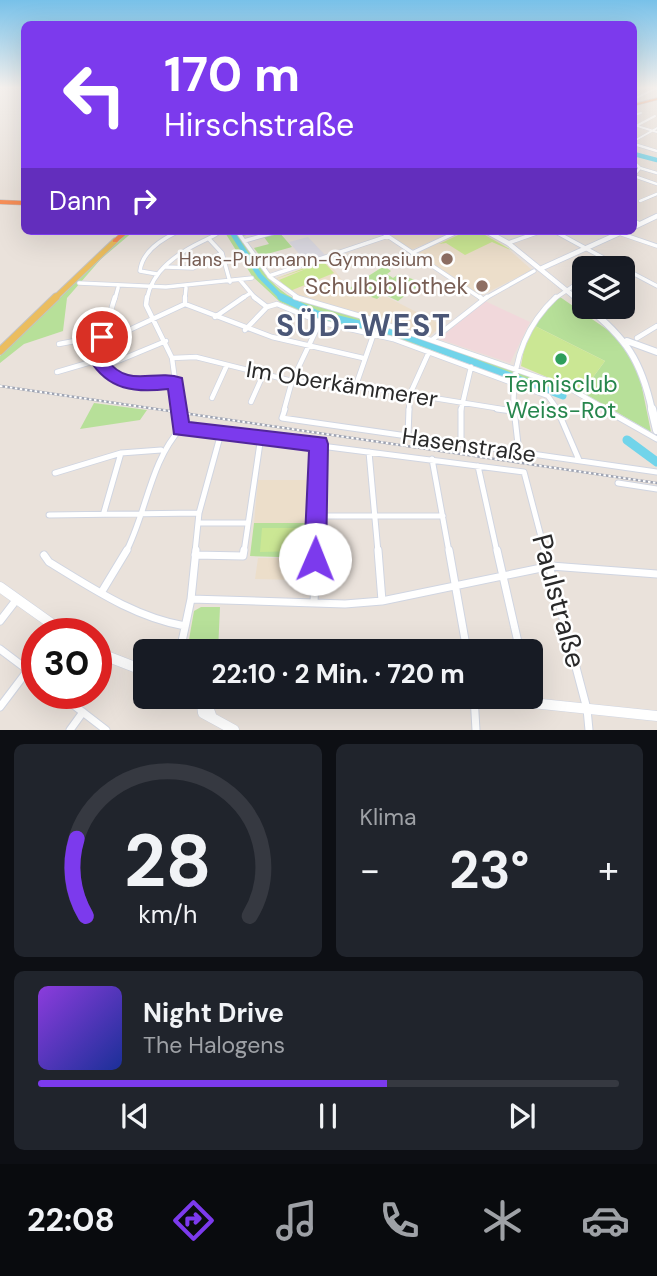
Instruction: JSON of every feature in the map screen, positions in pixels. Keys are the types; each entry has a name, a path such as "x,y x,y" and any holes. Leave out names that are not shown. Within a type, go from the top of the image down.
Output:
{"highway":[{"path":"0,203 21,204"},
{"path":"115,240 121,235"}],"main road":[{"path":"637,225 657,216"},
{"path":"493,235 508,243 537,270 572,295"},
{"path":"537,270 612,235"},
{"path":"0,351 115,240"},
{"path":"600,319 629,343 641,363"},
{"path":"629,343 645,347 657,352 629,343"},
{"path":"645,347 638,350 657,430"},
{"path":"0,587 44,618"},
{"path":"112,658 133,666"},
{"path":"543,702 657,716"},
{"path":"202,709 203,713 234,730"},
{"path":"209,709 212,718"}],"street":[{"path":"637,126 652,131"},
{"path":"637,140 657,130"},
{"path":"637,143 657,151"},
{"path":"649,149 657,145"},
{"path":"637,165 657,173"},
{"path":"637,172 640,168"},
{"path":"637,177 657,184"},
{"path":"640,201 657,194"},
{"path":"157,274 140,271 143,258 172,235"},
{"path":"101,593 122,561 144,512 161,450 181,428 172,358 166,341 146,305 149,290 157,274 165,267 216,235"},
{"path":"240,235 286,293 308,303 432,340 514,375 553,399 579,461"},
{"path":"244,241 265,235"},
{"path":"412,253 450,235"},
{"path":"508,243 531,235"},
{"path":"562,235 601,256"},
{"path":"626,235 657,246"},
{"path":"270,276 388,236 482,299"},
{"path":"209,239 222,253 230,282"},
{"path":"165,267 193,268 222,253"},
{"path":"432,340 482,299 537,270"},
{"path":"635,274 657,286"},
{"path":"79,283 149,290 186,288 252,278"},
{"path":"240,280 249,294 267,307"},
{"path":"519,453 512,411 514,375 527,332 544,307 572,285"},
{"path":"118,288 102,337 98,360 102,368 120,381 145,385 176,382"},
{"path":"185,304 186,288"},
{"path":"214,317 249,294"},
{"path":"185,304 245,330 305,347 363,358"},
{"path":"59,344 127,331 185,304"},
{"path":"245,330 267,307 277,304 320,322 374,333 471,367 574,390 657,439"},
{"path":"292,380 305,347 320,322"},
{"path":"637,338 657,326"},
{"path":"355,388 363,358 374,333"},
{"path":"102,368 166,341"},
{"path":"408,436 410,394 429,352"},
{"name":"Im Oberkämmerer","path":"172,358 196,357 292,380 410,394 512,411"},
{"path":"57,372 98,360"},
{"path":"212,398 228,365"},
{"path":"461,443 461,403 471,367"},
{"path":"251,402 263,374"},
{"name":"Hasenstraße","path":"292,380 282,418 657,472"},
{"path":"181,428 261,436 478,466 517,639"},
{"path":"182,639 191,599 199,513 221,433"},
{"path":"195,555 243,556 261,436"},
{"path":"314,603 319,444"},
{"path":"55,473 121,453 161,450"},
{"path":"369,452 382,601"},
{"path":"104,512 121,453"},
{"path":"432,459 465,639"},
{"name":"Paulstraße","path":"478,466 524,472 551,566 587,709 589,730"},
{"path":"618,483 657,489"},
{"path":"49,515 104,512 199,513"},
{"path":"316,516 443,516"},
{"path":"198,523 248,523"},
{"path":"44,555 49,562 101,593 139,611 185,626"},
{"path":"191,599 314,603 382,601 551,566 657,574"},
{"path":"0,621 18,599"},
{"path":"0,649 21,665"},
{"path":"0,707 21,679"},
{"path":"79,709 106,730"},
{"path":"473,709 476,730"},
{"path":"70,730 83,712"}],"shaded area":[{"path":"389,235 446,235 411,250"},
{"name":"Hans-Purrmann-Gymnasium","path":"455,235 490,235 532,270 480,296 414,253"},
{"path":"308,237 325,255 306,262 289,242"},
{"path":"327,259 348,289 378,299 383,295 442,325 430,336 362,314 313,303 291,293 274,279"},
{"path":"485,301 530,322 510,363 439,339"},
{"path":"258,480 313,480 312,523 254,523"},
{"path":"258,558 297,558 296,580 255,579"}],"green space":[{"path":"125,235 129,235 101,259 67,298 63,331 24,344 0,363 0,356"},
{"path":"226,235 246,235 239,237 257,263 276,286 293,298 378,323 560,387 555,394 394,337 322,321 280,302 252,276"},
{"path":"282,235 292,247 260,256 254,248 269,244 264,237"},
{"path":"458,235 485,235 513,251 492,242 465,255 446,243 439,244"},
{"path":"323,261 334,273 290,291 279,280 308,268 275,279"},
{"path":"384,266 391,271 387,274 393,278 399,274 423,283 408,293 388,283 407,294 398,301 383,294 377,299 348,289"},
{"path":"560,297 572,305 572,319 592,319 618,337 639,373 651,432 582,392 605,361 535,326 547,307"},
{"name":"Tennisclub Weiss-Rot","path":"535,326 605,361 582,392 521,366 524,349"},
{"path":"94,403 147,410 140,420 80,429"},
{"path":"254,523 312,523 312,558 250,556"},
{"path":"262,528 301,528 300,551 260,552"},
{"path":"201,607 220,607 219,639 189,639 194,611"}],"waterway":[{"path":"637,155 657,160"},
{"path":"234,235 260,276 281,297"},
{"path":"281,297 317,314 397,333 563,396"},
{"path":"627,440 657,462"}],"railway":[{"path":"0,386 657,483"}],"place":[{"name":"Hans-Purrmann-Gymnasium","path":"447,259"},
{"name":"Schulbibliothek","path":"482,286"},
{"name":"Tennisclub Weiss-Rot","path":"561,359"}],"district":[{"name":"SÜD-WEST","path":"364,325"}],"route":[{"path":"102,337 98,360 110,376 120,381 145,385 176,382 181,428 319,444 315,559"}]}
